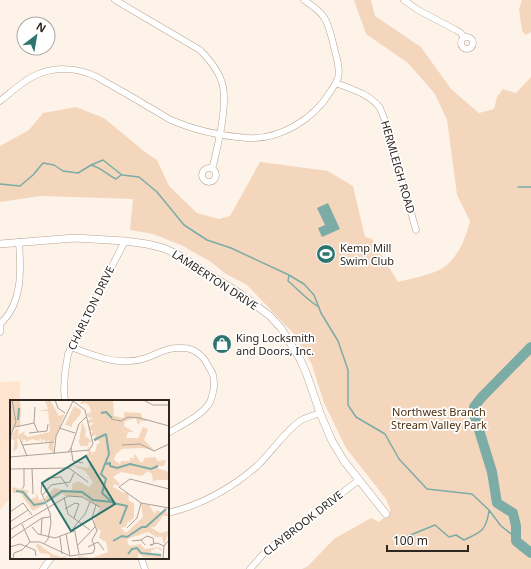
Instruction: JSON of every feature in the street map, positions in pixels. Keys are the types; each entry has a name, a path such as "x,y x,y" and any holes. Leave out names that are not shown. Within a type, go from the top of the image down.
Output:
{"street":[{"path":"115,0 200,50 211,60 220,75 225,95 224,112 212,169"},
{"path":"0,101 31,77 43,72 59,69 74,69 98,77 170,119 193,128 248,138 272,135 290,129 316,110 326,99 338,78 338,66 328,24 320,11 304,0"},
{"path":"404,0 418,10 461,33 464,37"},
{"name":"HERMLEIGH ROAD","path":"336,83 362,93 376,103 381,110 416,230"},
{"name":"LAMBERTON DRIVE","path":"0,244 75,238 147,244 164,248 177,254 242,295 270,316 280,328 300,359 307,374 320,413 332,441 344,461 386,514"},
{"name":"CHARLTON DRIVE","path":"65,400 65,373 68,354 125,241"},
{"path":"0,332 0,325 6,319 19,288 21,266 19,242"},
{"path":"71,347 104,359 123,362 132,362 146,358 167,348 184,348 192,350 200,355 206,361 213,376 214,388 210,402 195,417 169,432"},
{"path":"169,513 196,504 218,494 257,466 299,422 320,413"},
{"name":"CLAYBROOK DRIVE","path":"250,569 266,551 359,480"},
{"path":"43,569 50,559"},
{"path":"141,559 145,569"}],"shaded area":[{"path":"20,381 20,400 10,400 10,498 0,510 0,382"}],"green space":[{"name":"Northwest Branch Stream Valley Park","path":"354,0 371,0 375,16 421,47 451,89 479,113 494,109 497,97 503,89 516,93 531,77 531,569 302,569 308,566 334,539 371,518 379,522 390,513 390,509 386,499 346,448 324,403 312,365 294,334 247,285 226,274 211,262 181,245 153,234 130,230 133,199 41,196 0,202 0,146 29,130 43,113 76,107 104,118 157,160 169,186 197,213 219,219 230,216 260,162 328,171 353,186 365,237 372,239 398,282 428,274 443,268 459,250 463,243 470,221 457,195 447,120 435,94 408,63 366,34"},
{"path":"522,0 531,0 531,32 526,35 522,31 519,9"}],"water":[{"path":"328,203 340,229 322,237 318,228 325,225 317,208"}],"waterway":[{"path":"0,184 20,186 33,175 43,163 54,165 63,171 78,173 103,160 122,175 139,177 157,192 184,225 207,240 231,248 289,275 304,284 314,295 321,313 338,341 348,370 348,405 356,417 385,434 399,459 427,489 472,494 489,510 501,526 515,537"},
{"path":"91,165 116,179 121,175"},
{"path":"518,187 531,187"},
{"path":"289,275 288,281 319,307"},
{"path":"531,347 474,407 475,417 492,472 497,503 513,513 516,526 516,541 531,553"},
{"path":"408,536 435,525 449,537 456,535 464,540 482,530 488,518 489,511"}],"place":[{"name":"Kemp Mill Swim Club","path":"326,254"},
{"name":"King Locksmith and Doors, Inc.","path":"222,344"}]}
